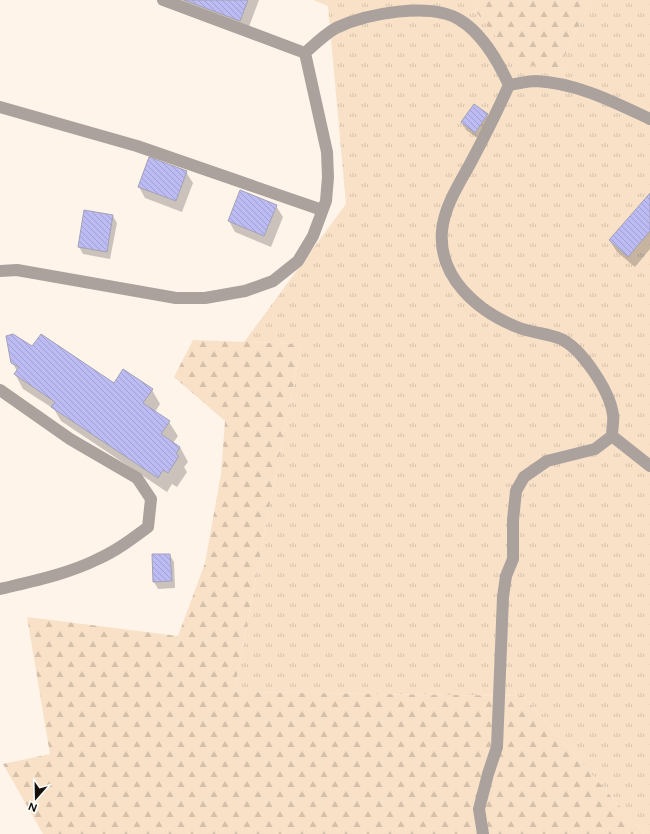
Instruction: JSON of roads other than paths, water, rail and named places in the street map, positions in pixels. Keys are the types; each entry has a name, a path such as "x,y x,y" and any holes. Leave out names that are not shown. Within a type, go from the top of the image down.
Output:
{"lane":[{"path":"163,0 305,53"},
{"path":"305,53 334,29 365,16 409,11 437,12 460,19 479,37 498,61 509,85 498,110 451,200 442,231 445,261 458,286 485,310 517,327 561,339 579,354 594,371 606,393 613,414 612,436"},
{"path":"0,271 17,270 176,298 205,298 245,292 273,281 298,261 313,236 326,201 328,177 327,152 305,53"},
{"path":"509,85 535,81 564,84 615,103 650,119"},
{"path":"0,107 137,146 322,210"},
{"path":"0,390 70,439 137,478 151,499 148,527 124,545 98,560 78,568 0,589"},
{"path":"612,436 650,466"},
{"path":"483,834 479,810 488,774 497,747 503,597 506,576 513,559 513,520 516,491 524,477 547,461 595,448 612,436"}]}
